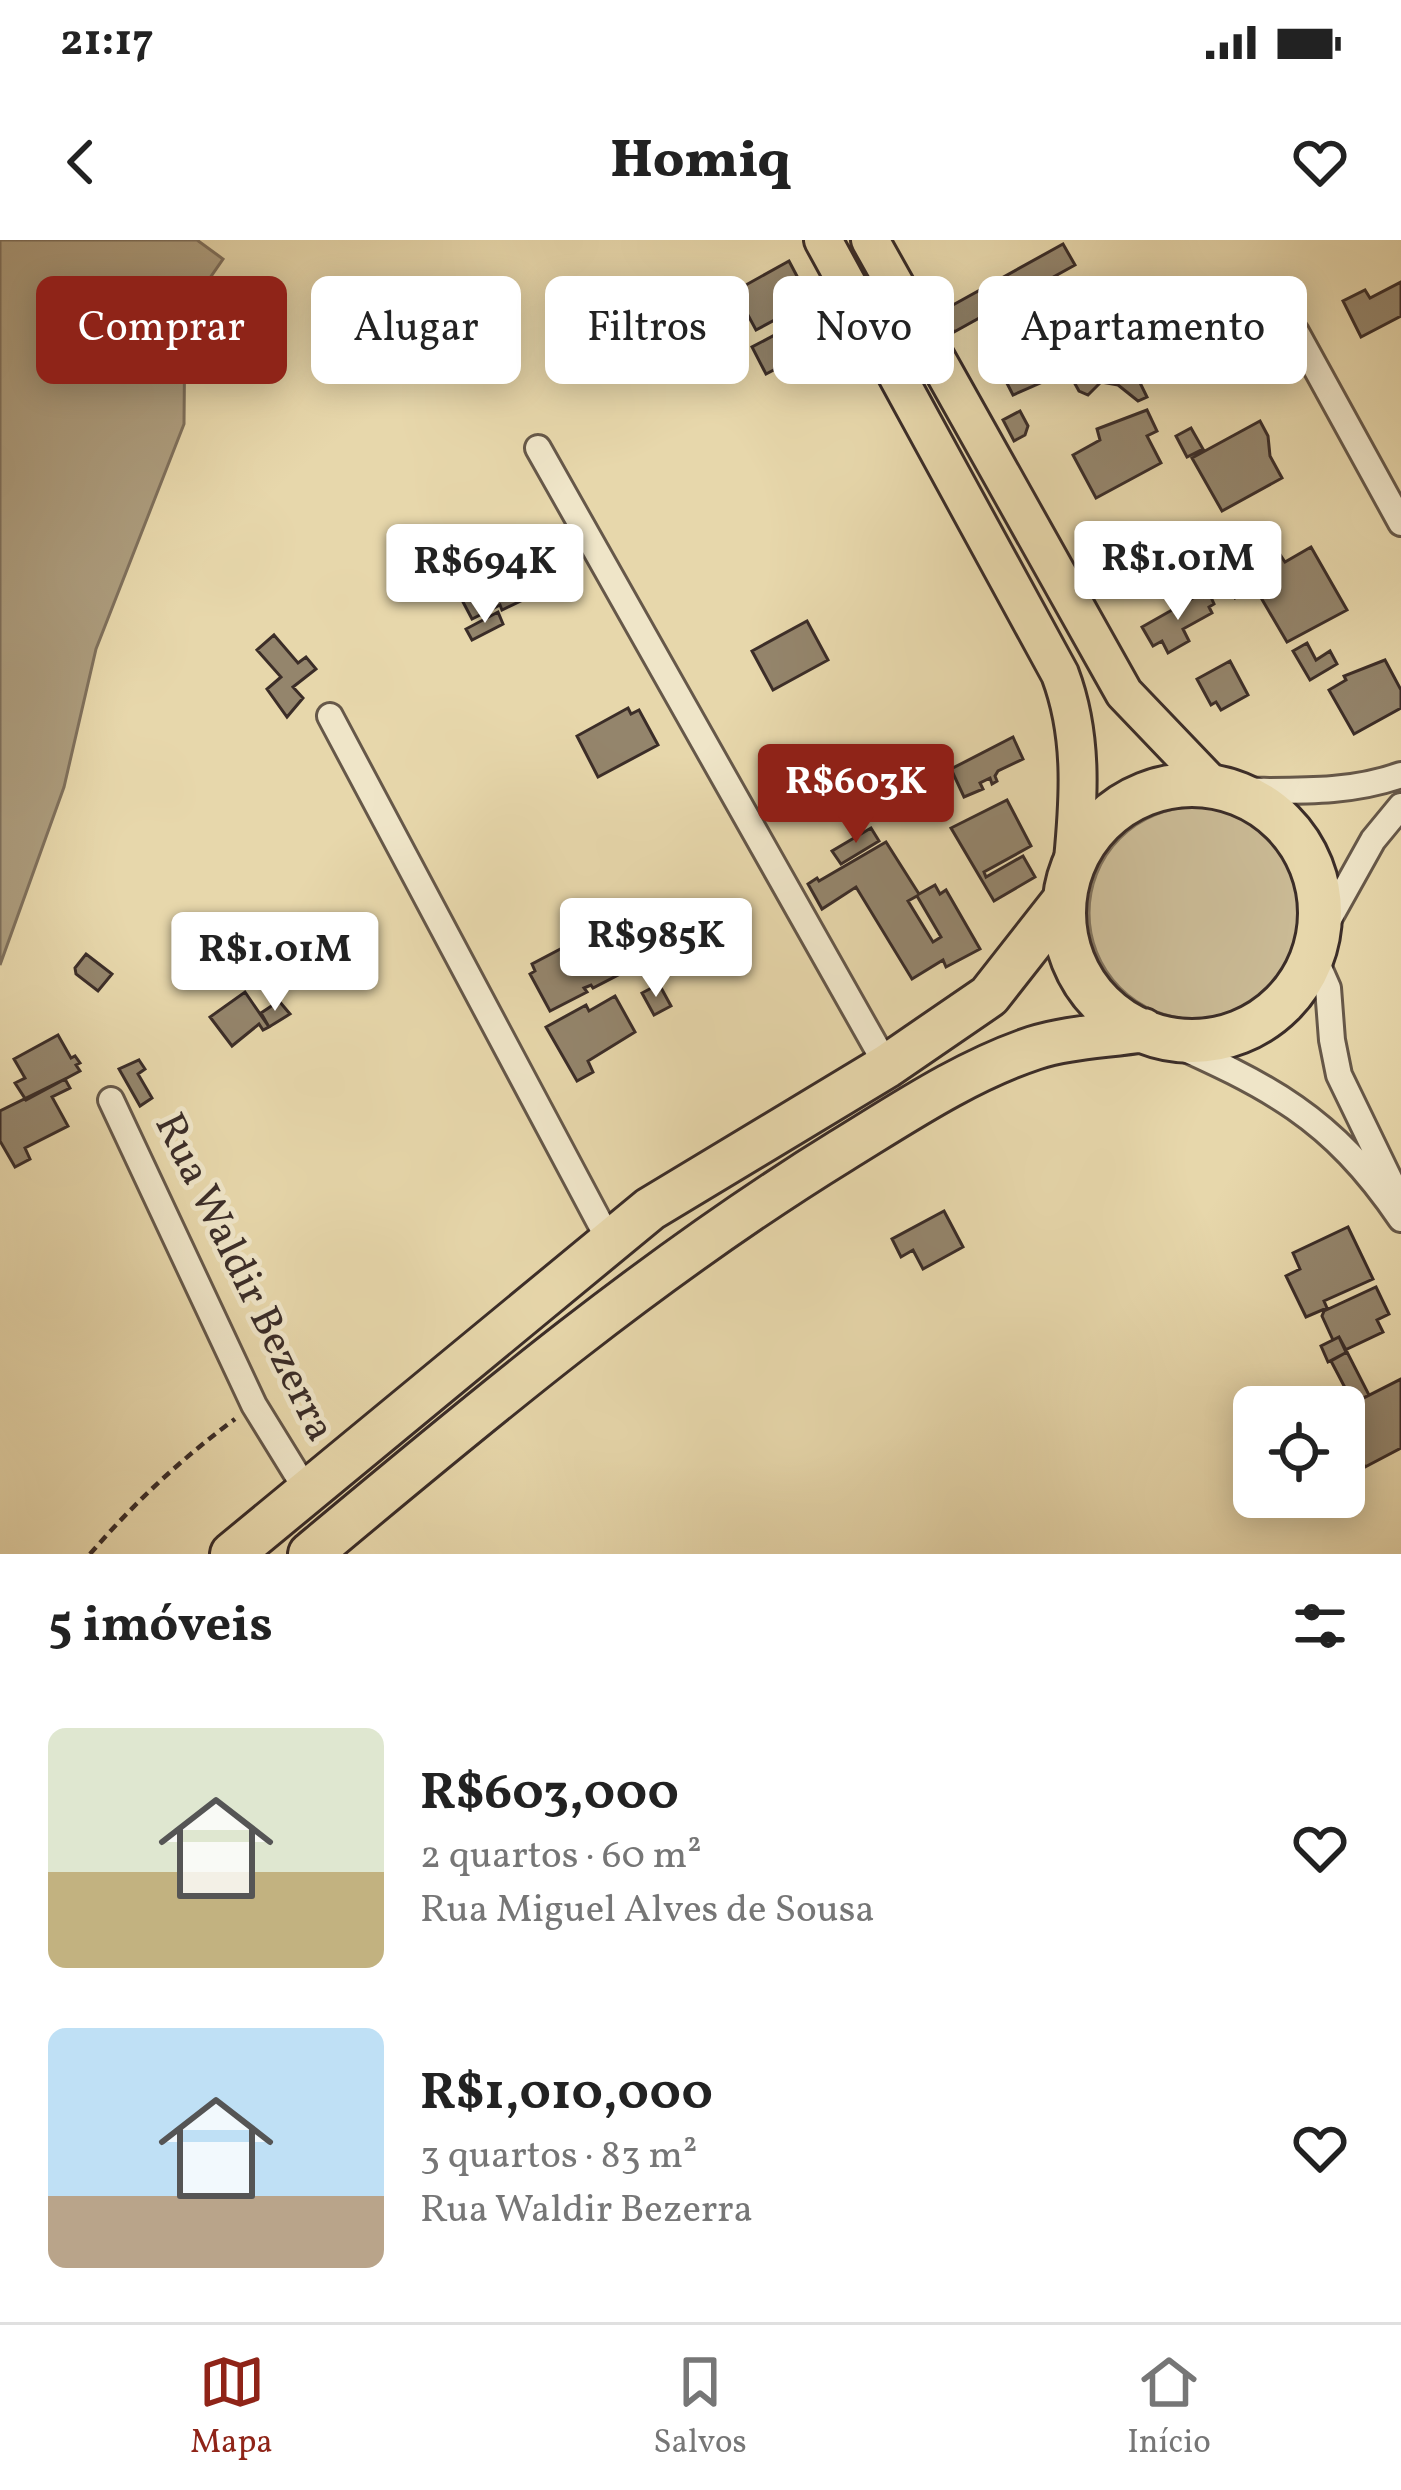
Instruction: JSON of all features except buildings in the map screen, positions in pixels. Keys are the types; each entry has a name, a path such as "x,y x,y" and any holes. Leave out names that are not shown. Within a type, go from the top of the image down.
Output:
{"highway":[{"path":"310,1554 601,1315 750,1207 939,1091 1040,1046 1151,1034 1204,1041 1247,1030 1281,1006 1306,974 1316,945 1321,895 1308,855 1284,822 1251,798 1221,788 1171,786 1132,798 1099,823 1073,860 1062,903 1066,948 1086,988 1118,1019 1151,1034"},
{"path":"232,1554 650,1209 887,1066 988,995 1062,903"}],"main road":[{"path":"823,240 1060,674 1078,751 1073,860"},
{"path":"870,240 1124,693 1147,722 1221,788"}],"street":[{"path":"1307,352 1401,524"},
{"path":"538,448 887,1066"},
{"path":"330,716 609,1240"},
{"path":"1221,788 1340,790 1401,775"},
{"path":"1401,806 1373,840 1316,945 1328,988 1339,1076 1401,1203"},
{"path":"1151,1034 1253,1079 1299,1107 1340,1143 1401,1219"},
{"name":"Rua Waldir Bezerra","path":"111,1100 254,1405 308,1491"}],"path":[{"path":"90,1554 148,1490 254,1405"}],"shaded area":[{"path":"0,240 197,240 223,259 211,276 36,276 36,384 184,384 184,424 96,649 64,787 0,965"},
{"path":"1195,807 1235,816 1270,838 1292,873 1301,913 1292,953 1270,988 1235,1010 1195,1019 1155,1010 1120,988 1098,953 1089,913 1098,873 1120,838 1155,816"}]}
